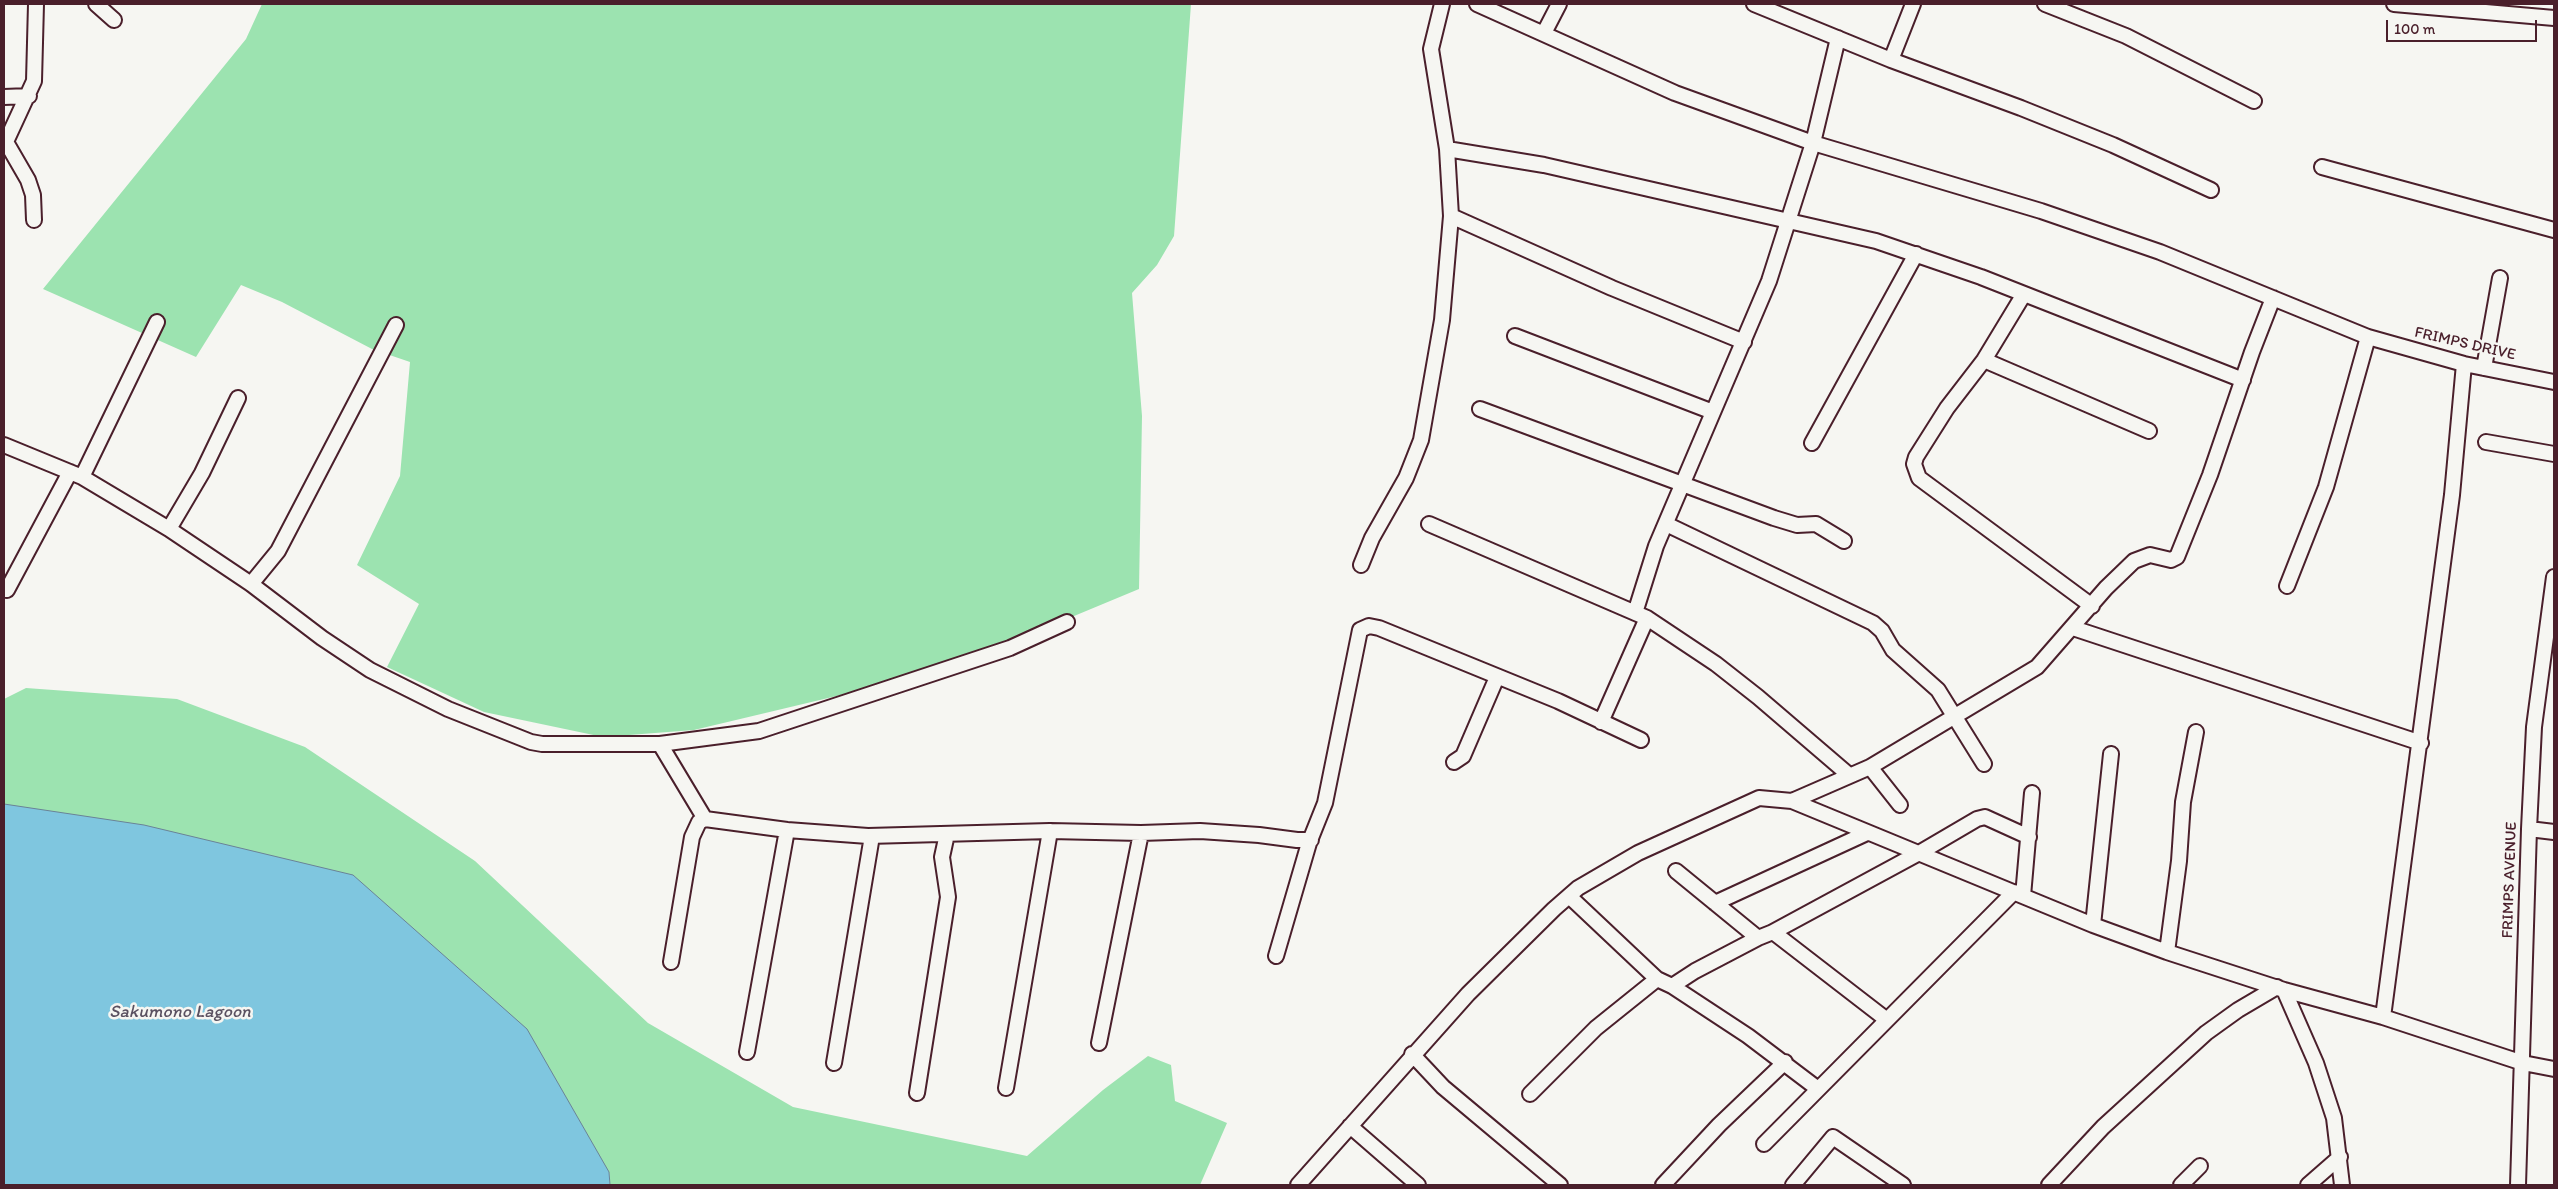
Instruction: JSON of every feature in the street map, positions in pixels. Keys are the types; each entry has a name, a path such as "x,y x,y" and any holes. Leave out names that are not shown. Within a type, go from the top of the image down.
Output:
{"street":[{"path":"34,220 33,195 28,180 5,144 29,96 34,81 36,65 36,4"},
{"path":"96,4 114,20"},
{"path":"1361,565 1372,538 1406,478 1421,440 1442,320 1451,216 1447,150 1432,49 1442,4"},
{"name":"FRIMPS DRIVE","path":"1477,4 1675,92 1813,143 2041,211 2160,252 2368,337 2464,364 2554,382"},
{"path":"1544,33 1559,4"},
{"path":"1754,4 1891,60 2022,108 2113,145 2211,190"},
{"path":"1891,60 1913,4"},
{"path":"2045,4 2126,36 2254,100"},
{"path":"2394,4 2554,18"},
{"path":"1601,722 1641,616 1656,546 1770,281 1813,143 1838,38"},
{"path":"4,97 29,96"},
{"path":"1447,150 1544,165 1788,219 1876,241 2024,294 2243,380"},
{"path":"2322,166 2554,230"},
{"path":"1451,216 1612,288 1744,342"},
{"path":"1812,443 1916,254"},
{"path":"2484,368 2500,278"},
{"path":"2024,294 1984,360 1947,408 1916,457 1915,471 1919,478 2092,606"},
{"path":"1792,801 1870,766 2038,667 2106,588 2134,561 2150,555 2172,560 2179,554 2210,475 2274,298"},
{"path":"7,590 76,475 157,322"},
{"path":"251,584 278,551 396,326"},
{"path":"1515,336 1713,412"},
{"path":"2287,586 2326,487 2368,337"},
{"path":"1984,360 2149,431"},
{"path":"2383,1017 2421,743 2430,652 2452,496 2464,364"},
{"path":"169,530 202,473 238,398"},
{"path":"1480,409 1789,523 1797,525 1816,524 1844,541"},
{"path":"2486,442 2554,454"},
{"path":"4,445 76,475 169,530 251,584 322,638 370,670 448,709 531,742 660,744 745,734 1010,648 1066,622"},
{"path":"1429,524 1641,616 1716,664 1758,697 1849,776"},
{"path":"1666,524 1872,622 1882,631 1893,650 1938,690 1984,764"},
{"name":"FRIMPS AVENUE","path":"2518,1185 2534,728 2554,577"},
{"path":"1276,956 1310,840 1325,804 1360,630 1369,626 1380,628 1497,676 1641,740"},
{"path":"2073,628 2421,743"},
{"path":"1454,762 1463,756 1497,676"},
{"path":"2167,952 2179,861 2183,802 2196,732"},
{"path":"660,744 705,819"},
{"path":"2093,925 2111,754"},
{"path":"1870,766 1900,805"},
{"path":"1764,1144 1886,1020 2019,894 2029,837 2032,793"},
{"path":"1298,1185 1412,1054 1514,947 1569,896 1638,852 1759,798 1792,801 2093,925 2167,952 2280,988 2383,1017 2523,1063 2554,1069"},
{"path":"1672,986 1695,971 1773,932 1920,853 1977,819 1984,817 2029,837"},
{"path":"670,962 692,837 699,822 705,819 787,830 872,836 1050,831 1141,833 1200,831 1310,840"},
{"path":"2529,828 2554,832"},
{"path":"747,1052 787,830"},
{"path":"1006,1088 1050,831"},
{"path":"1099,1043 1141,833"},
{"path":"1715,903 1867,833"},
{"path":"916,1093 948,896 942,856 947,834"},
{"path":"834,1063 872,836"},
{"path":"1676,871 1758,938"},
{"path":"1569,896 1657,979 1672,986 1785,1062 1818,1089"},
{"path":"1773,932 1886,1020"},
{"path":"1530,1094 1596,1028 1657,979"},
{"path":"2280,988 2316,1063 2334,1118 2342,1185"},
{"path":"2049,1185 2103,1126 2206,1033 2238,1010 2280,988"},
{"path":"1412,1054 1443,1087 1557,1184"},
{"path":"1663,1185 1719,1125 1785,1062"},
{"path":"1350,1126 1418,1185"},
{"path":"1793,1185 1833,1137 1901,1185"},
{"path":"2308,1185 2340,1158"},
{"path":"2181,1185 2200,1166"}],"green space":[{"path":"262,4 1191,4 1174,236 1157,265 1132,293 1142,416 1139,589 1038,631 845,694 694,730 603,737 484,712 387,667 419,604 357,565 400,476 410,362 372,349 282,302 241,285 196,357 43,289 246,39"},
{"path":"26,688 177,699 305,747 475,861 648,1023 793,1107 1027,1156 1103,1090 1148,1056 1171,1065 1175,1101 1227,1123 1200,1185 610,1185 609,1172 4,804 4,699"}],"water":[{"name":"Sakumono Lagoon","path":"4,804 144,825 353,875 527,1029 609,1172 610,1185 4,1185"}]}
